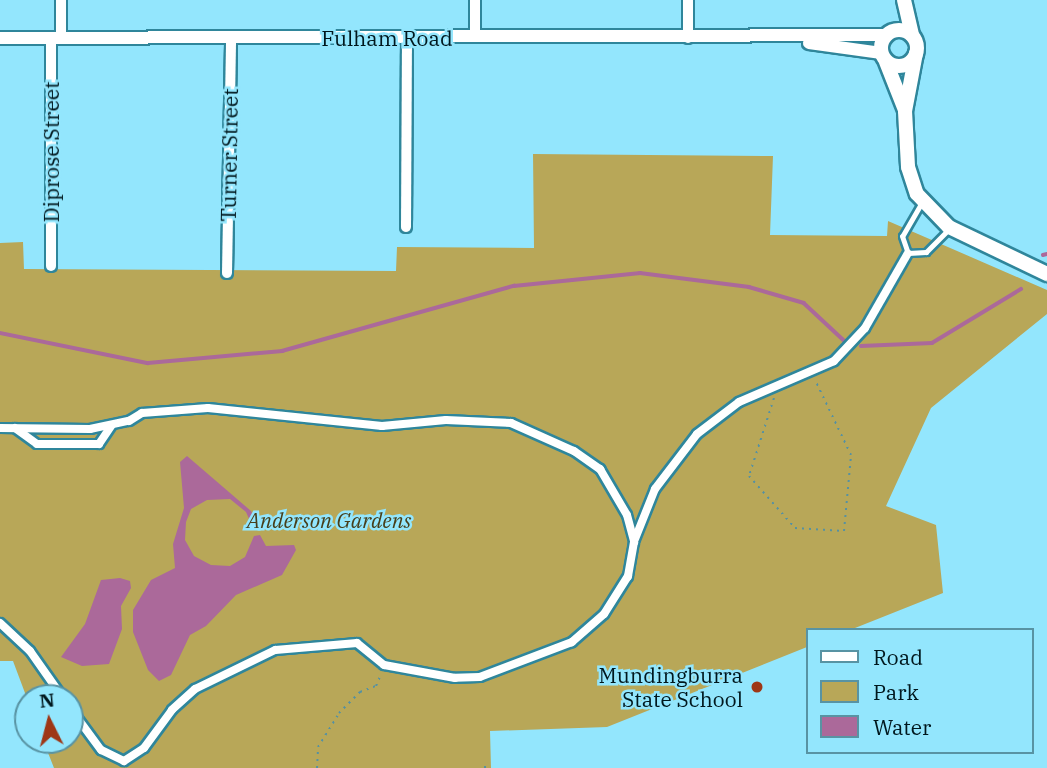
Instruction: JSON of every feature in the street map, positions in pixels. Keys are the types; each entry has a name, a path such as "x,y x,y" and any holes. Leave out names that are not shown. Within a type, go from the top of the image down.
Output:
{"main road":[{"path":"903,0 889,33 884,57 905,111"},
{"path":"903,0 916,53 905,111 908,167 922,202 950,227 1047,274"},
{"path":"889,33 912,35"},
{"path":"884,57 904,65 916,53"}],"street":[{"name":"Diprose Street","path":"51,265 56,38 61,0"},
{"path":"475,0 475,37"},
{"path":"688,0 688,38"},
{"name":"Fulham Road","path":"0,38 774,38 889,33"},
{"name":"Turner Street","path":"227,273 231,38"},
{"path":"407,38 407,227"},
{"name":"Fulham Road","path":"774,38 884,57"},
{"path":"84,727 101,750 124,761 144,748 172,710 195,689 275,650 357,643 384,665 455,678 480,677 572,642 604,614 628,576 634,542 654,489 696,435 739,402 811,373 847,349 908,253"},
{"path":"0,428 111,426 142,413 208,408 382,426 446,420 511,423 574,451 600,469 627,515 634,542"},
{"path":"15,428 37,444 99,444 111,426"},
{"path":"0,623 30,651 53,684"}],"lane":[{"path":"922,202 902,236 908,253 918,255 936,246 950,227"}],"path":[{"path":"777,387 749,477 795,528 844,531 851,455 811,373"},
{"path":"317,768 318,747 329,727 360,692 376,686 384,665"}],"green space":[{"name":"Anderson Gardens","path":"533,154 773,156 770,235 887,236 888,221 1047,290 1047,314 931,408 886,506 936,525 943,593 855,628 806,628 806,647 607,727 490,731 491,768 54,768 48,754 84,754 84,684 22,684 13,661 0,661 0,243 23,242 24,269 396,271 397,247 534,248"}],"water":[{"path":"187,456 251,511 260,529 254,530 246,512 230,499 207,500 191,509 186,522 185,540 194,556 211,565 230,566 245,557 254,536 260,535 266,546 294,545 296,550 282,575 236,595 206,626 190,635 171,675 159,681 148,670 133,632 133,610 151,580 175,568 173,544 184,508 180,462"},
{"path":"120,578 130,581 131,588 121,606 122,629 109,664 82,666 61,657 85,624 101,580"}],"waterway":[{"path":"1043,255 1047,254"},
{"path":"0,333 148,363 282,351 514,286 640,273 749,287 804,303 848,344"},
{"path":"861,346 932,343 1021,289"}],"place":[{"name":"Mundingburra State School","path":"757,687"}]}
